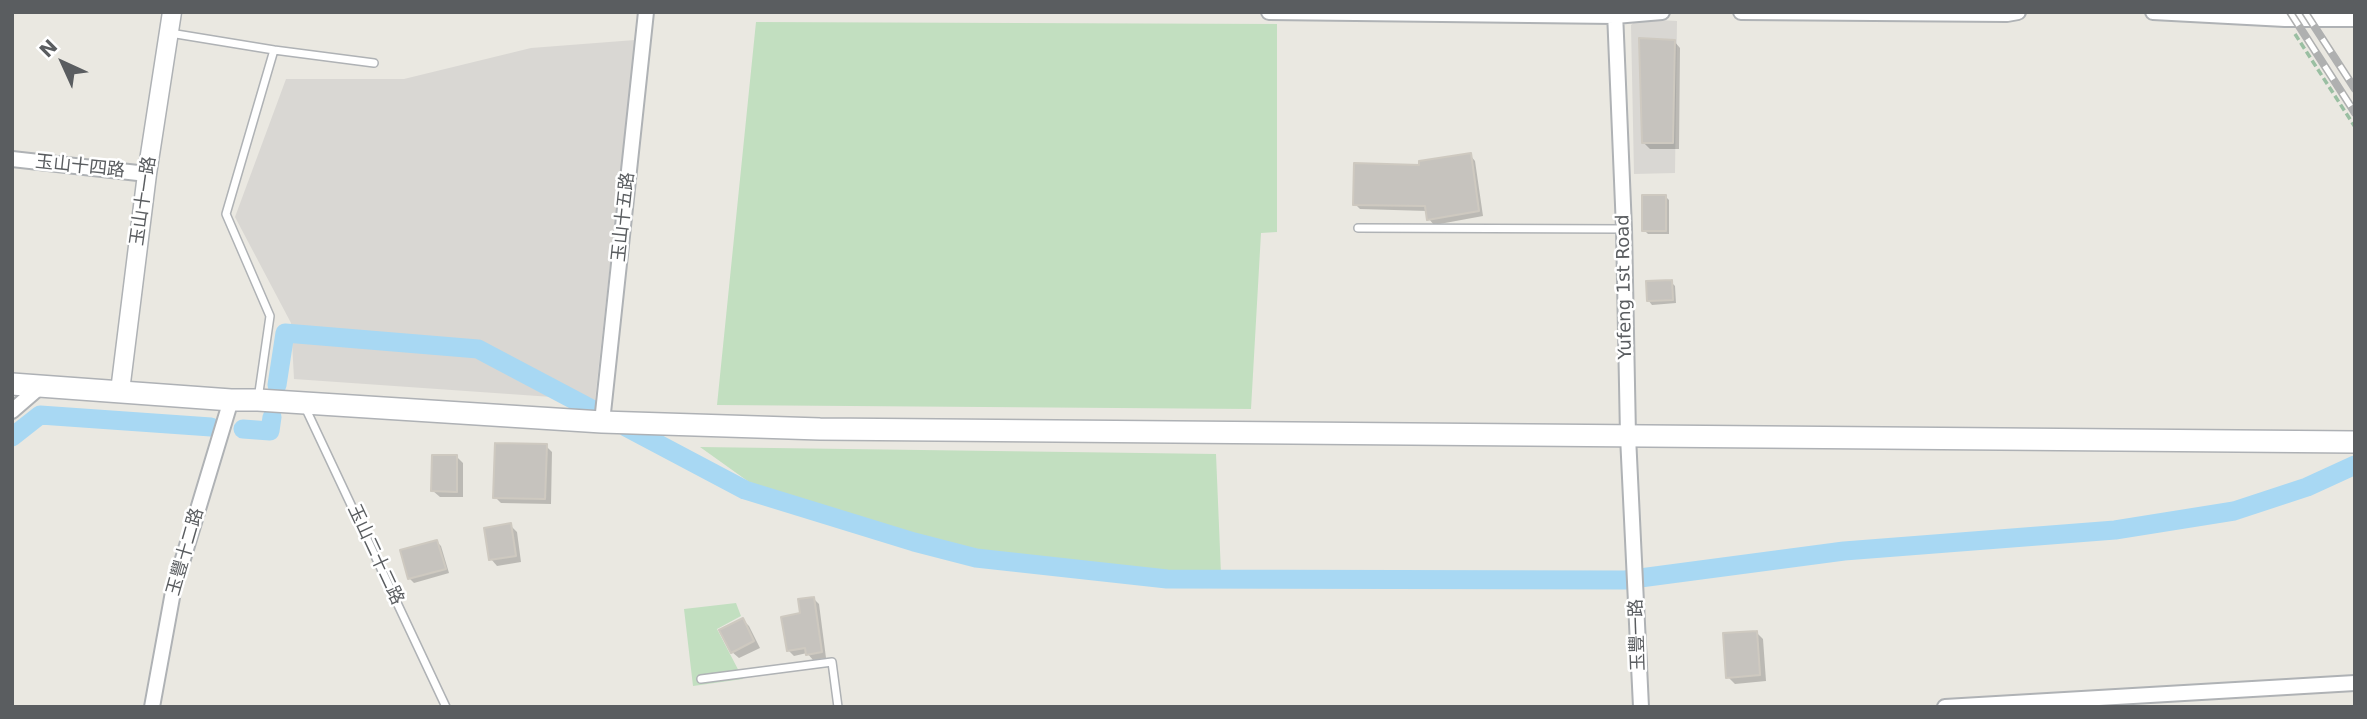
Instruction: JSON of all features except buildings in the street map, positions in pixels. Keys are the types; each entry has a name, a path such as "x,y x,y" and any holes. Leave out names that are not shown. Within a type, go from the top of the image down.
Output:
{"main road":[{"path":"12,384 602,422 820,429 2355,442"}],"street":[{"name":"玉山十一路","path":"120,391 147,174 172,12"},
{"name":"玉山十五路","path":"602,422 646,12"},
{"path":"1269,12 1662,12"},
{"path":"1741,12 2018,12"},
{"path":"2153,12 2286,19 2355,19"},
{"name":"Yufeng 1st Road","path":"1615,14 1624,229 1628,436 1635,562"},
{"name":"玉山十四路","path":"12,159 147,174"},
{"path":"12,411 41,386"},
{"name":"玉豐十二路","path":"152,707 173,592 231,400"},
{"name":"玉豐一路","path":"1635,562 1641,707"},
{"path":"1945,707 2355,683"}],"lane":[{"path":"168,33 374,63"},
{"path":"258,400 270,316 226,214 274,50"},
{"path":"1357,228 1624,229"},
{"name":"玉山二十二路","path":"303,404 446,707"},
{"path":"701,679 832,662 838,707"}],"path":[{"path":"2286,19 2355,127"}],"shaded area":[{"path":"1638,19 1677,21 1675,173 1634,174 1631,25"},
{"path":"635,40 595,400 294,379 291,323 235,217 286,79 404,79 531,48"}],"green space":[{"path":"756,22 1277,24 1277,232 1261,233 1251,409 717,405"},
{"path":"700,447 1216,454 1221,574 1161,572 961,550 749,482"},
{"path":"736,603 741,616 717,629 743,679 693,686 684,609"}],"waterway":[{"path":"277,385 285,333 478,349 599,413"},
{"path":"12,437 40,415 211,427"},
{"path":"243,429 270,431 272,417"},
{"path":"626,427 745,490 914,542 976,558 1167,579 1625,580 1844,551 2115,530 2234,511 2307,487 2355,465"}],"railway":[{"path":"2290,12 2355,113"},
{"path":"2305,12 2355,89"}]}
